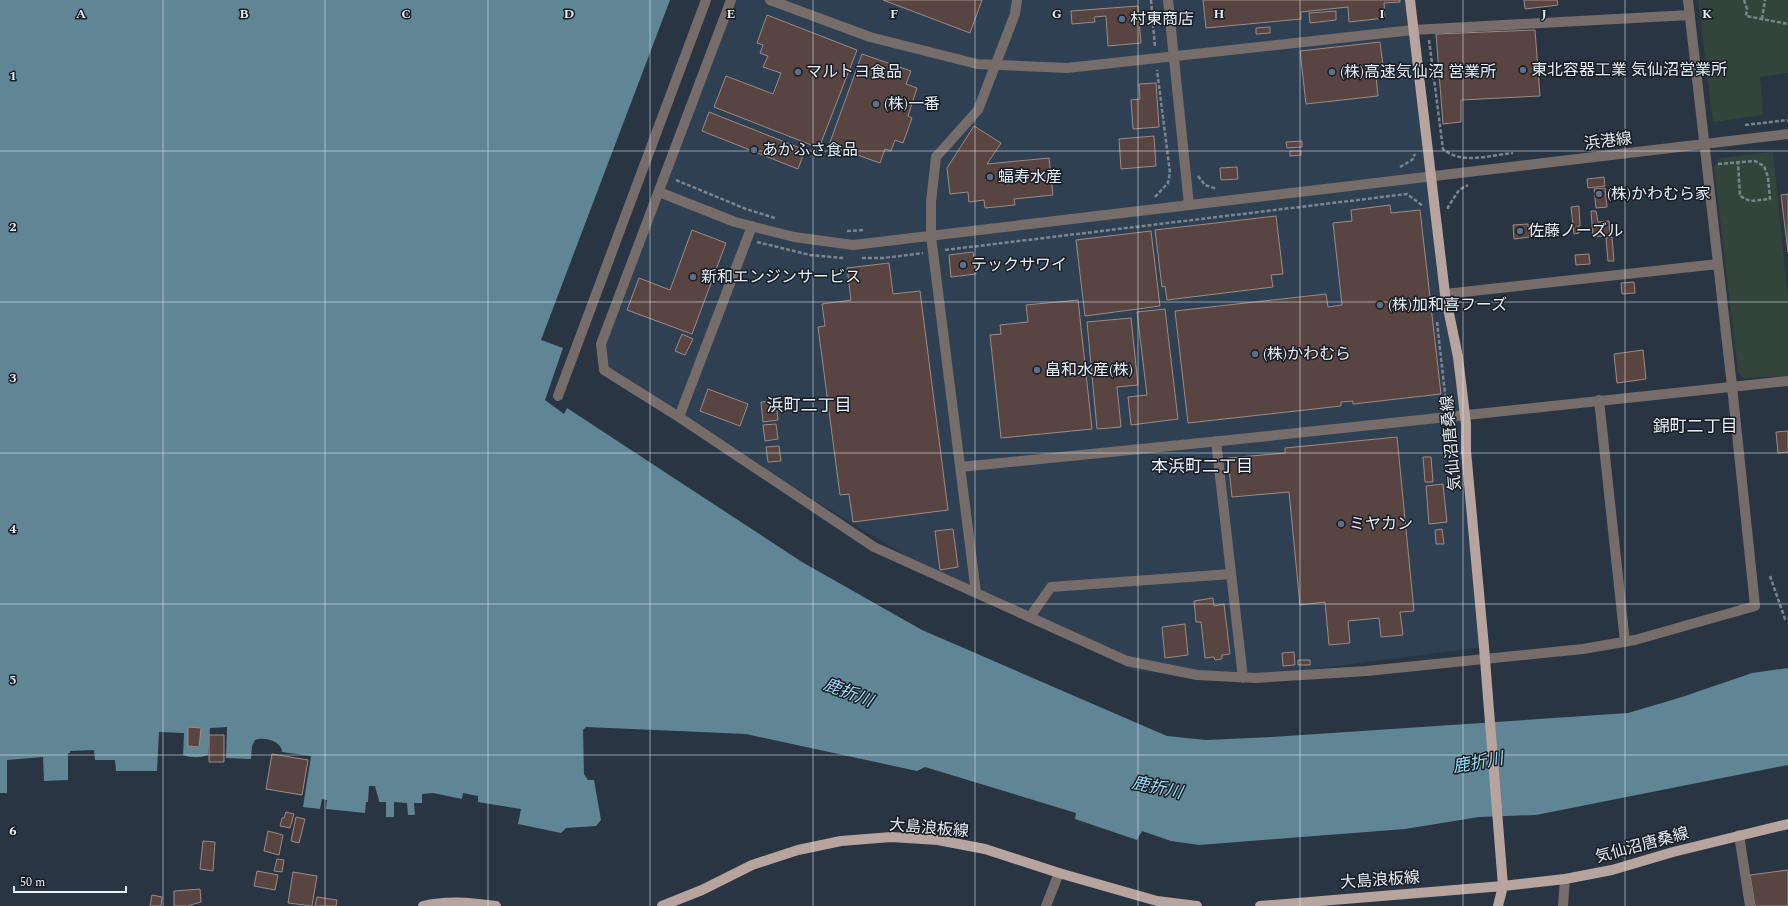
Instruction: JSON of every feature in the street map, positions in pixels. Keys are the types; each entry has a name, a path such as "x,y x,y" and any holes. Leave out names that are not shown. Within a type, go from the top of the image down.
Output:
{"main road":[{"name":"気仙沼唐桑線","path":"1410,0 1446,294 1458,357 1465,415 1466,451 1484,647 1503,886 1498,906"},
{"name":"気仙沼唐桑線","path":"1503,886 1564,879 1612,870 1739,835 1788,824"},
{"name":"大島浪板線","path":"662,906 702,890 752,865 798,850 841,841 891,837 938,840 985,849 1159,904 1197,906"},
{"name":"大島浪板線","path":"1260,906 1503,886"},
{"path":"424,906 438,902 462,902 496,906"}],"street":[{"path":"558,396 706,0"},
{"path":"732,0 601,344 604,370 679,417 874,547 1127,661 1197,675 1243,678 1375,670 1583,650 1625,642 1755,606 1732,386 1688,0"},
{"path":"770,0 870,37 977,64 1067,68 1413,30 1690,15"},
{"path":"976,593 931,236 931,202 936,157 978,110 1015,14 1017,0"},
{"path":"1168,0 1189,205"},
{"name":"浜港線","path":"659,192 735,222 794,237 853,245 1431,178 1788,134"},
{"path":"679,417 752,226"},
{"path":"1446,294 1718,264"},
{"path":"960,467 1788,381"},
{"path":"1599,400 1625,642"},
{"path":"1216,441 1243,678"},
{"path":"1030,617 1051,587 1231,574"},
{"path":"1739,835 1750,906"},
{"path":"1046,906 1059,873"},
{"path":"1563,906 1564,879"}],"path":[{"path":"1151,0 1156,58 1170,173 1168,182 1154,198"},
{"path":"1744,0 1747,9 1746,16 1788,24"},
{"path":"1762,19 1765,0"},
{"path":"1429,37 1443,149 1449,155 1458,158 1514,152"},
{"path":"1741,126 1788,120"},
{"path":"1394,168 1406,164 1412,160 1417,151"},
{"path":"1716,161 1714,165 1755,161 1764,166 1768,177 1770,199 1750,201 1740,196 1738,163"},
{"path":"1196,169 1198,177 1206,185 1221,189"},
{"path":"665,175 746,209 776,218"},
{"path":"1449,215 1448,207 1459,190 1468,185 1476,184"},
{"path":"933,252 1408,194 1423,206 1424,212"},
{"path":"845,231 865,230"},
{"path":"1436,319 1446,403"},
{"path":"1770,576 1785,619 1788,619"}],"shaded area":[{"path":"731,0 1410,0 1465,415 1484,647 1243,678 1135,671 939,576 699,430 604,370 601,344"}],"green space":[{"path":"1698,0 1788,0 1788,73 1760,77 1763,115 1713,122"},
{"path":"1773,152 1788,299 1788,376 1743,378 1738,372 1714,167 1720,158"}],"water":[{"name":"鹿折川","path":"0,0 670,0 541,340 563,348 545,400 564,414 567,408 802,562 922,630 1167,736 1206,740 1272,737 1628,713 1682,697 1752,673 1788,668 1788,765 1536,815 1479,817 1405,829 1199,845 1171,841 1142,831 1137,840 1075,819 1076,813 925,767 917,771 746,734 586,727 583,730 584,774 588,780 594,780 601,820 596,826 566,828 561,833 518,824 521,809 478,802 478,796 463,793 462,799 433,793 422,794 422,803 414,803 415,815 408,815 407,803 394,802 394,817 386,817 386,802 379,802 375,786 369,786 368,802 366,802 365,813 326,809 327,800 322,799 320,809 303,807 311,756 282,752 281,748 276,742 267,739 259,739 255,740 252,746 251,759 226,758 227,727 210,728 208,755 199,757 183,755 184,733 159,732 157,771 116,771 115,760 95,760 94,750 70,751 70,753 68,753 68,780 44,781 43,757 7,760 7,793 0,793"}],"building":[{"path":"883,0 982,0 970,33"},
{"path":"1203,0 1400,0 1400,2 1384,3 1385,18 1349,22 1348,7 1301,12 1301,19 1206,28"},
{"path":"1524,0 1557,0 1558,5 1525,9"},
{"path":"1138,6 1141,43 1108,46 1106,16 1094,17 1095,22 1072,24 1071,11"},
{"path":"1336,11 1336,20 1310,23 1309,13"},
{"path":"767,15 857,50 819,148 714,107 726,76 773,94 781,73 763,67 768,56 760,53 763,45 757,43"},
{"path":"1270,27 1270,33 1256,34 1256,28"},
{"path":"1535,30 1540,96 1461,100 1461,122 1443,124 1436,34"},
{"path":"1380,42 1383,66 1375,67 1378,96 1306,104 1300,51"},
{"path":"862,54 911,71 906,84 917,88 908,116 912,118 903,143 895,140 891,151 885,149 880,163 829,145"},
{"path":"1156,83 1159,127 1133,129 1131,100 1140,99 1139,84"},
{"path":"709,112 805,150 798,169 702,131"},
{"path":"974,126 1001,143 987,164 1049,158 1053,195 1014,199 1015,205 985,208 984,200 969,202 968,192 950,194 947,168"},
{"path":"1154,136 1156,166 1121,169 1119,139"},
{"path":"1302,141 1302,147 1287,148 1286,142"},
{"path":"1290,151 1301,151 1301,155 1290,156"},
{"path":"1237,167 1238,179 1221,180 1220,168"},
{"path":"1604,177 1605,186 1588,188 1587,179"},
{"path":"1605,188 1607,207 1596,208 1594,189"},
{"path":"1788,194 1788,252 1781,195"},
{"path":"1390,205 1391,213 1420,210 1441,394 1353,404 1353,401 1341,402 1341,406 1188,423 1175,311 1326,294 1328,307 1342,305 1333,223 1352,221 1351,210"},
{"path":"1579,206 1579,233 1574,234 1571,207"},
{"path":"1591,211 1596,211 1598,222 1609,221 1610,235 1593,237"},
{"path":"1276,216 1283,274 1271,275 1273,287 1167,300 1165,286 1162,287 1155,230"},
{"path":"1528,224 1530,237 1514,239 1513,225"},
{"path":"692,230 726,243 692,334 627,310 639,278 670,290"},
{"path":"1151,231 1160,306 1085,316 1076,240"},
{"path":"1612,237 1614,261 1608,261 1606,238"},
{"path":"973,252 976,274 951,277 949,255"},
{"path":"1589,254 1590,264 1576,265 1575,255"},
{"path":"889,263 893,294 920,291 948,510 853,522 849,494 840,495 818,327 825,326 822,304 851,300 847,268"},
{"path":"1634,282 1635,293 1622,294 1621,283"},
{"path":"1078,300 1092,429 1001,438 990,335 1001,334 1000,325 1028,322 1026,305"},
{"path":"1165,309 1178,419 1131,425 1128,397 1147,395 1137,312"},
{"path":"1131,318 1138,385 1117,387 1121,427 1097,429 1087,322"},
{"path":"682,334 693,339 685,355 675,351"},
{"path":"1643,350 1646,379 1617,383 1614,354"},
{"path":"708,389 748,404 740,426 700,411"},
{"path":"776,401 778,420 763,422 761,402"},
{"path":"776,424 778,439 765,441 763,425"},
{"path":"1788,431 1788,452 1778,453 1776,432"},
{"path":"1397,437 1414,611 1400,612 1403,635 1381,637 1379,618 1348,621 1350,643 1329,645 1325,602 1300,605 1289,492 1232,497 1228,458 1285,453 1285,448"},
{"path":"779,446 781,461 768,462 766,447"},
{"path":"1423,457 1431,457 1433,482 1425,482"},
{"path":"1443,484 1447,522 1429,524 1426,486"},
{"path":"953,529 958,567 940,570 935,531"},
{"path":"1442,529 1444,544 1436,544 1435,530"},
{"path":"1213,598 1214,606 1224,604 1230,654 1222,655 1222,659 1215,660 1214,657 1205,658 1201,622 1196,622 1194,601"},
{"path":"1185,624 1188,655 1165,658 1162,627"},
{"path":"1294,652 1295,665 1283,666 1282,653"},
{"path":"1298,660 1310,660 1310,665 1298,665"},
{"path":"188,727 201,728 199,747 188,746"},
{"path":"209,735 224,735 224,762 209,762"},
{"path":"272,754 308,760 302,795 266,789"},
{"path":"286,812 294,814 290,828 280,826 282,818 284,818"},
{"path":"296,817 305,819 299,843 291,841"},
{"path":"268,831 283,835 279,855 264,851"},
{"path":"203,841 215,842 213,871 200,869"},
{"path":"277,859 284,860 282,872 274,871"},
{"path":"1788,870 1788,906 1755,906 1750,875"},
{"path":"257,871 278,875 275,890 254,886"},
{"path":"293,872 317,876 312,906 288,903"},
{"path":"200,889 201,902 187,906 174,906 174,891"},
{"path":"152,895 162,897 161,906 150,906"},
{"path":"317,897 337,900 336,906 315,906"}],"place":[{"name":"村東商店","path":"1122,19"},
{"name":"東北容器工業 気仙沼営業所","path":"1523,70"},
{"name":"マルトヨ食品","path":"798,72"},
{"name":"(株)高速気仙沼 営業所","path":"1332,72"},
{"name":"(株)一番","path":"876,104"},
{"name":"あかふさ食品","path":"754,150"},
{"name":"蝠寿水産","path":"990,177"},
{"name":"(株)かわむら家","path":"1599,194"},
{"name":"佐藤ノーズル","path":"1520,231"},
{"name":"テックサワイ","path":"963,265"},
{"name":"新和エンジンサービス","path":"693,277"},
{"name":"(株)加和喜フーズ","path":"1380,305"},
{"name":"(株)かわむら","path":"1255,354"},
{"name":"畠和水産(株)","path":"1037,370"},
{"name":"ミヤカン","path":"1341,524"}],"district":[{"name":"浜町二丁目","path":"809,406"},
{"name":"錦町二丁目","path":"1695,427"},
{"name":"本浜町二丁目","path":"1202,467"}]}
